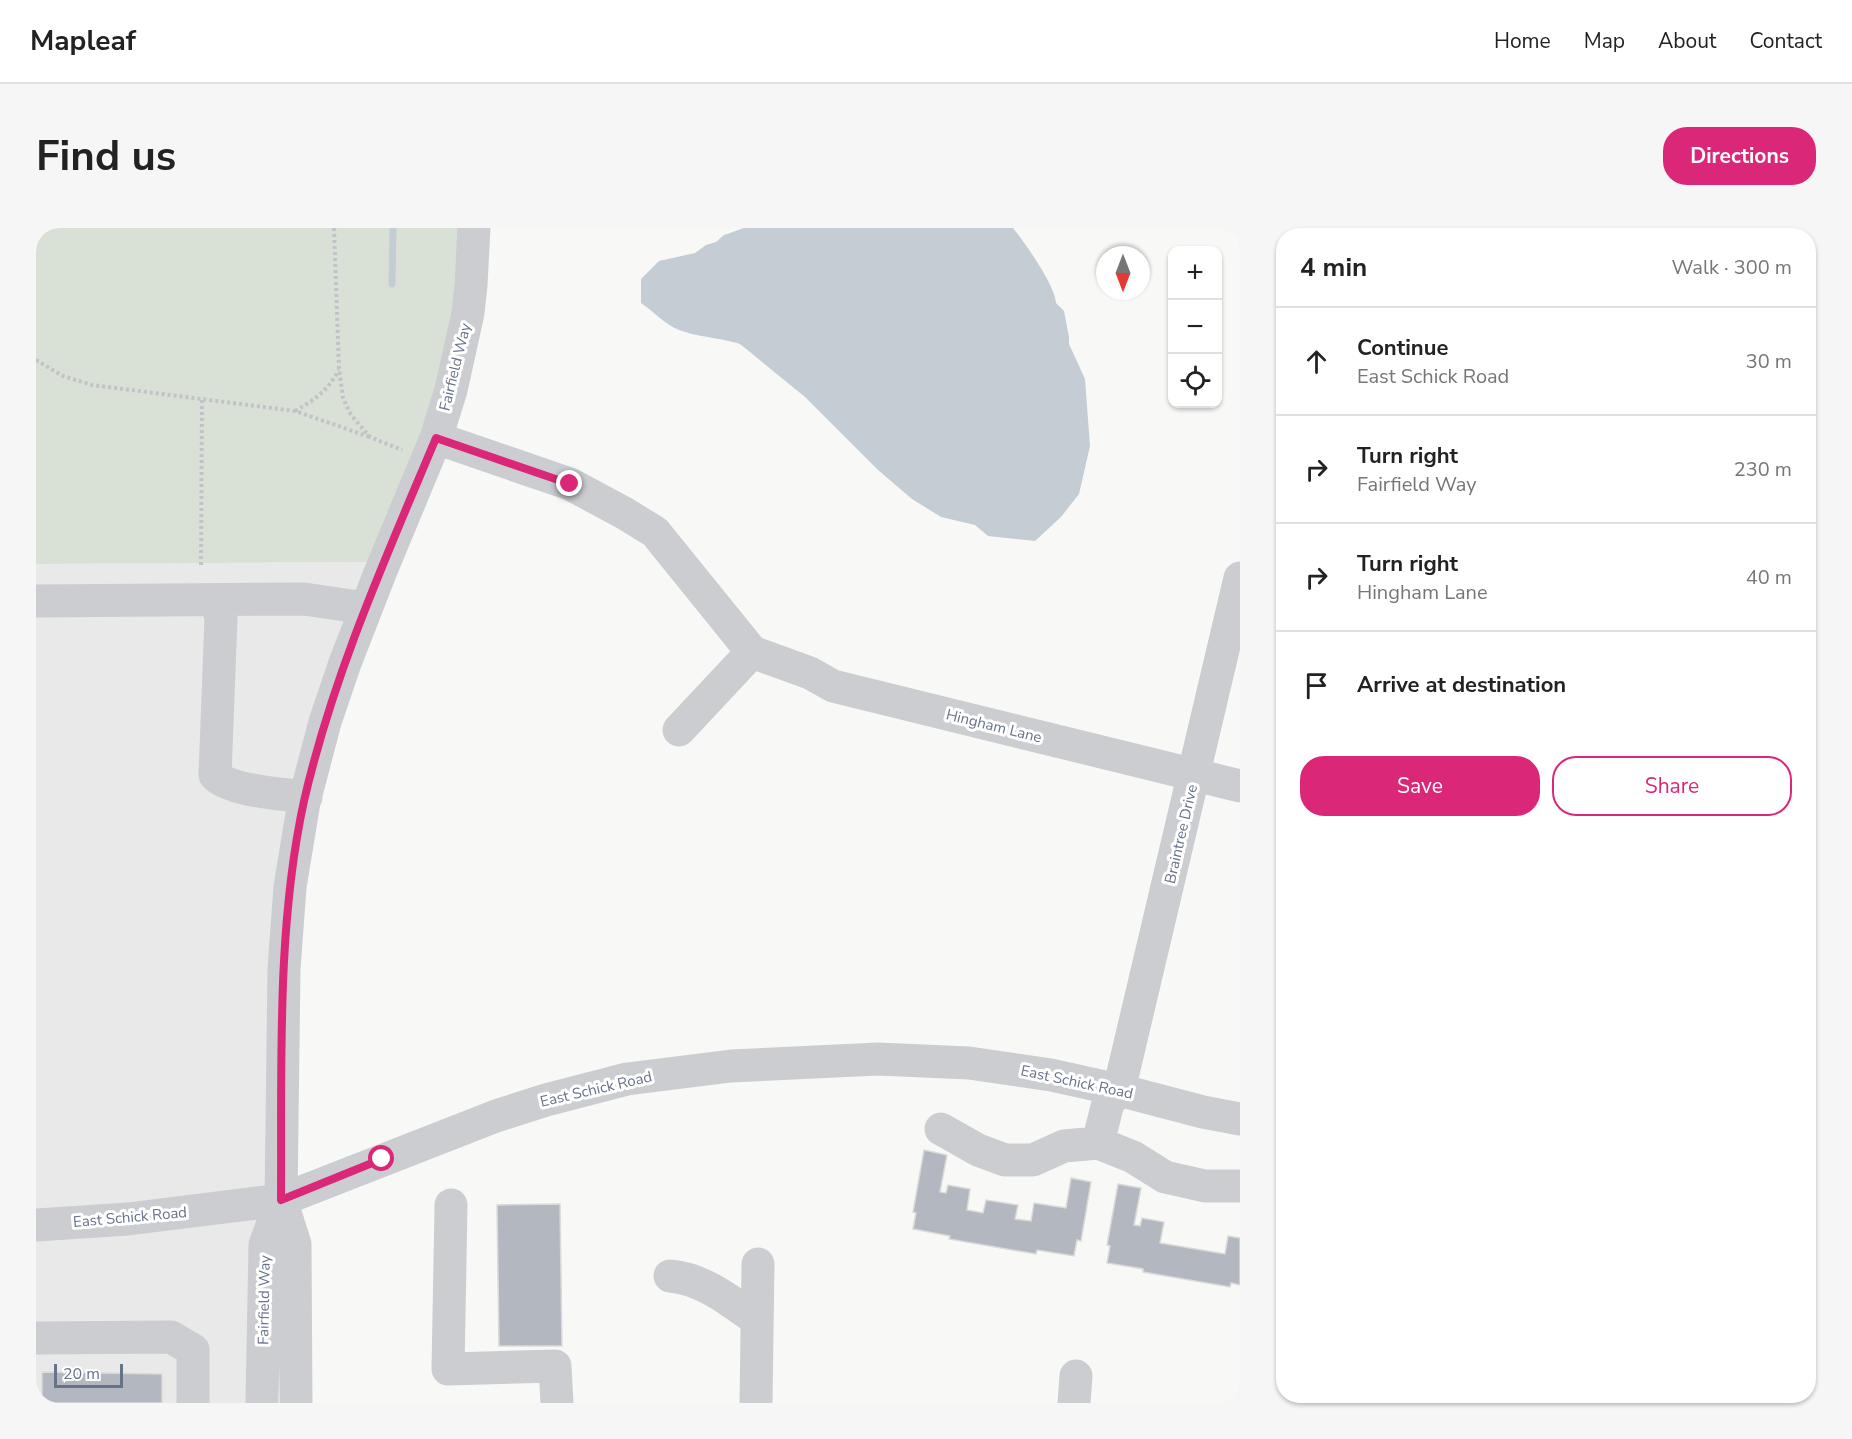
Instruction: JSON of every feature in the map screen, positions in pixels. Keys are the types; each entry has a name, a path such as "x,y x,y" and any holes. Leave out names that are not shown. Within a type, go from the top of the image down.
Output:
{"street":[{"name":"Fairfield Way","path":"296,1403 294,1244 281,1200 284,969 290,886 306,797 325,722 366,608 436,438 453,381 468,313 474,228"},
{"path":"436,438 570,484 655,532 752,652 679,730"},
{"name":"Braintree Drive","path":"1098,1143 1108,1103 1119,1090 1240,578"},
{"path":"36,601 304,599 366,608"},
{"path":"216,600 221,618 215,775 220,781 236,787 306,797"},
{"name":"Hingham Lane","path":"752,652 810,673 833,686 1240,786"},
{"name":"East Schick Road","path":"36,1224 128,1220 281,1200 496,1116 546,1100 627,1079 731,1066 878,1059 969,1063 1052,1075 1240,1119"},
{"path":"941,1129 978,1150 1005,1160 1033,1160 1064,1146 1098,1143 1133,1157 1165,1177 1205,1186 1240,1186"},
{"name":"Fairfield Way","path":"262,1403 265,1245 281,1200"},
{"path":"451,1205 448,1369 555,1366 557,1403"},
{"path":"756,1403 758,1264"},
{"path":"670,1276 696,1281 757,1320"},
{"path":"36,1338 171,1336 193,1350 193,1403"}],"path":[{"path":"334,228 339,369 343,398 351,415 370,436"},
{"path":"36,360 63,376 92,386 295,411 370,436 402,450"},
{"path":"295,411 319,397 330,386 339,369"},
{"path":"201,565 202,400"}],"shaded area":[{"path":"36,228 463,228 453,349 376,562 36,564"},
{"path":"744,228 1013,228 1039,264 1051,286 1056,303 1064,311 1069,344 1085,379 1090,446 1079,494 1061,517 1035,541 988,536 975,525 941,517 912,499 878,470 805,397 740,344 679,330 641,303 641,279 659,261 695,253 724,235"},
{"path":"376,562 325,702 275,1194 36,1217 36,564"},
{"path":"269,1210 264,1403 36,1403 36,1232"}],"building":[{"path":"924,1150 947,1155 940,1192 946,1193 948,1185 970,1189 967,1210 983,1213 986,1200 1018,1205 1015,1219 1031,1221 1034,1203 1066,1208 1071,1178 1091,1182 1081,1241 1077,1240 1074,1256 1037,1250 1036,1254 949,1239 950,1236 913,1229 916,1213 913,1212"},
{"path":"1118,1184 1141,1188 1134,1225 1140,1226 1142,1218 1164,1222 1160,1243 1225,1254 1228,1236 1240,1238 1240,1285 1231,1283 1230,1287 1143,1272 1143,1269 1107,1263 1110,1246 1107,1245"},
{"path":"560,1204 562,1346 499,1346 497,1205"},
{"path":"42,1372 162,1374 162,1403 42,1403"}],"waterway":[{"path":"392,284 393,228"}],"route":[{"path":"382,1159 281,1200 284,969 290,886 304,802 325,722 380,573 436,438 570,484"}]}
